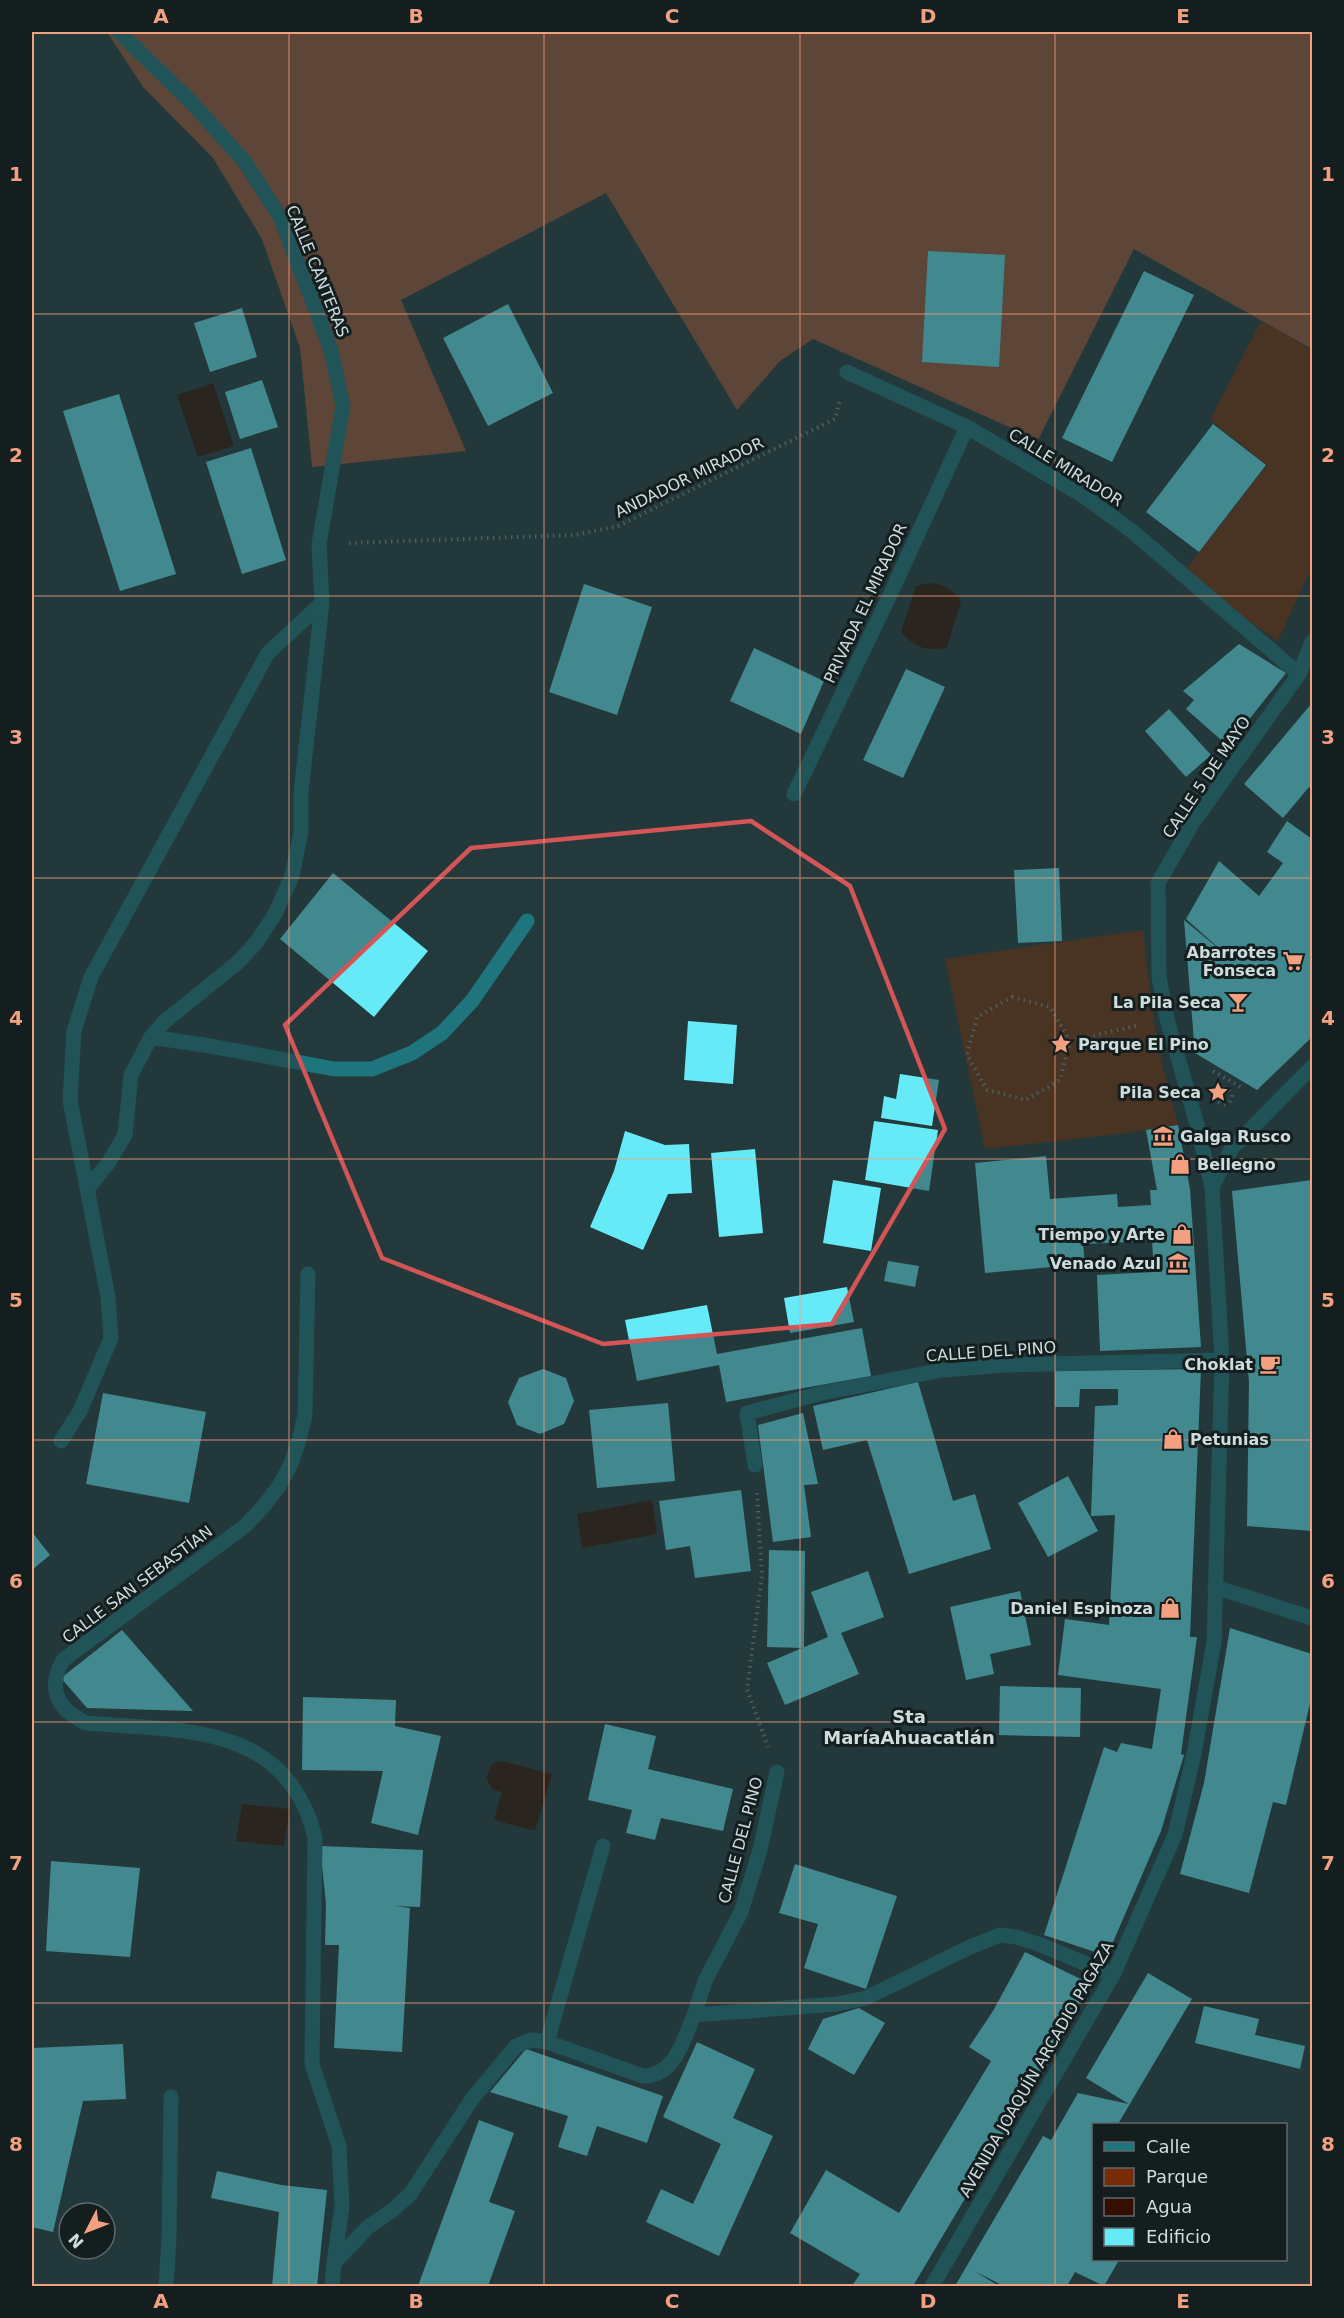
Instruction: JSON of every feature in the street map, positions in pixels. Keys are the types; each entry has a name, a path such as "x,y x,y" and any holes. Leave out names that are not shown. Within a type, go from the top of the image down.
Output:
{"street":[{"name":"CALLE CANTERAS","path":"89,1187 110,1162 125,1135 131,1075 151,1038 164,1022 237,963 256,943 275,914 292,876 302,832 301,792 322,603 319,544 343,406 331,350 281,219 245,162 191,102 119,32"},
{"name":"CALLE MIRADOR","path":"847,372 967,427 1085,497 1133,532 1299,674"},
{"name":"PRIVADA EL MIRADOR","path":"794,794 889,597 967,427"},
{"path":"61,1441 80,1410 111,1338 108,1297 89,1187 70,1100 74,1031 91,977 268,653 322,603"},
{"name":"CALLE 5 DE MAYO","path":"1212,1187 1167,1019 1159,977 1158,883 1192,824 1299,674 1312,642"},
{"path":"151,1038 216,1047 335,1069 372,1069 412,1053 442,1033 472,1001 527,921"},
{"path":"1212,1187 1232,1148 1312,1067"},
{"name":"AVENIDA JOAQUÍN ARCADIO PAGAZA","path":"932,2286 1113,1975 1175,1835 1194,1754 1214,1642 1222,1360 1212,1187"},
{"name":"CALLE SAN SEBASTÍAN","path":"308,1275 305,1415 291,1464 279,1486 263,1508 245,1526 63,1660 57,1671 55,1683 57,1695 63,1707 73,1717 86,1723 177,1730 225,1739 246,1747 266,1758 285,1774 303,1801 315,1837 312,2064 339,2146 342,2206 332,2286"},
{"name":"CALLE DEL PINO","path":"755,1465 747,1413 822,1393 943,1370 1004,1365 1222,1360"},
{"path":"1215,1587 1312,1618"},
{"name":"CALLE DEL PINO","path":"547,2042 643,2076 656,2076 667,2068 676,2056 694,2015 705,1981 741,1912 760,1850 777,1772"},
{"path":"334,2262 368,2227 393,2210 411,2193 472,2099 516,2046 531,2040 547,2042 603,1846"},
{"path":"694,2015 837,2004 866,1998 1000,1935 1017,1937 1041,1945 1113,1975"},
{"path":"166,2286 171,2097"}],"path":[{"name":"ANDADOR MIRADOR","path":"319,544 576,535 618,526 835,419 847,372"},
{"path":"1012,997 1050,1007 1070,1041 1060,1080 1026,1100 987,1090 967,1055 977,1017 1012,997"},
{"path":"1070,1041 1167,1019"},
{"path":"1230,1090 1236,1084"},
{"path":"1219,1088 1230,1090 1231,1101 1226,1104 1216,1099 1219,1088"},
{"path":"755,1465 762,1575 747,1689 777,1772"}],"highlighted area":[{"path":"751,821 850,886 945,1129 832,1324 603,1344 382,1258 285,1025 471,848"}],"green space":[{"path":"1261,321 1312,350 1312,566 1278,641 1227,607 1187,568 1267,465 1210,420"},
{"name":"Parque El Pino","path":"1143,930 1154,1022 1178,1125 985,1149 945,959"}],"shaded area":[{"path":"107,32 1312,32 1312,349 1134,249 1038,440 813,339 780,361 737,410 606,193 401,300 466,451 312,467 300,348 262,239 213,158 143,87"}],"water":[{"path":"213,383 234,446 198,457 177,395"},
{"path":"928,583 947,588 961,601 947,647 927,649 911,642 901,632 916,586"},
{"path":"652,1500 657,1534 582,1548 577,1514"},
{"path":"501,1761 552,1774 535,1831 494,1820 502,1792 493,1790 486,1778 492,1764"},
{"path":"242,1804 290,1809 284,1846 236,1841"}],"building":[{"path":"928,251 1005,255 999,367 922,362"},
{"path":"1144,271 1194,295 1112,462 1062,438"},
{"path":"508,304 553,393 488,426 443,338"},
{"path":"242,308 257,357 210,372 194,323"},
{"path":"262,380 278,427 240,439 225,392"},
{"path":"119,394 176,574 120,591 63,411"},
{"path":"1213,424 1266,465 1199,552 1146,512"},
{"path":"251,448 286,560 242,574 206,462"},
{"path":"584,584 652,607 617,715 549,692"},
{"path":"1239,644 1286,673 1228,746 1186,709 1194,700 1183,691"},
{"path":"754,648 824,681 801,734 730,701"},
{"path":"906,669 945,687 903,778 863,760"},
{"path":"1312,703 1312,790 1309,787 1283,818 1244,784"},
{"path":"1169,709 1211,755 1186,777 1145,731"},
{"path":"1287,821 1312,839 1312,1037 1257,1090 1195,1053 1184,920 1230,958 1186,919 1219,861 1259,896 1283,863 1267,852"},
{"path":"1059,868 1062,941 1018,943 1014,870"},
{"path":"333,873 428,951 374,1017 280,939"},
{"path":"688,1021 737,1025 733,1084 684,1080"},
{"path":"900,1074 939,1080 932,1126 881,1118 884,1096 896,1099"},
{"path":"874,1121 938,1130 929,1191 865,1180"},
{"path":"1178,1125 1190,1189 1201,1347 1100,1351 1097,1275 1154,1272 1152,1241 1083,1244 1085,1264 985,1273 975,1163 1046,1156 1050,1199 1117,1194 1118,1207 1151,1205 1150,1190 1157,1190 1146,1130"},
{"path":"625,1131 665,1145 689,1144 692,1193 668,1194 643,1250 590,1227 614,1171"},
{"path":"755,1149 763,1233 719,1237 711,1153"},
{"path":"833,1180 881,1188 871,1251 823,1243"},
{"path":"1312,1180 1312,1531 1247,1526 1249,1382 1232,1191"},
{"path":"888,1261 919,1266 915,1287 884,1281"},
{"path":"847,1287 854,1322 790,1333 784,1298"},
{"path":"707,1305 717,1354 862,1328 871,1376 726,1402 719,1365 637,1381 625,1320"},
{"path":"543,1369 566,1378 574,1401 564,1424 540,1434 517,1425 508,1402 519,1378"},
{"path":"1201,1369 1190,1637 1197,1637 1181,1754 1184,1755 1161,1831 1107,1956 1044,1935 1104,1747 1117,1752 1121,1743 1152,1749 1161,1689 1058,1675 1065,1619 1109,1625 1115,1515 1091,1516 1095,1406 1118,1405 1118,1389 1080,1389 1079,1407 1055,1407 1055,1371"},
{"path":"918,1382 953,1501 975,1494 991,1549 909,1574 867,1440 823,1450 813,1406"},
{"path":"103,1393 206,1412 189,1503 86,1484"},
{"path":"668,1403 675,1481 597,1488 589,1410"},
{"path":"803,1413 818,1484 804,1485 811,1537 773,1542 758,1425"},
{"path":"1068,1476 1098,1531 1048,1557 1018,1503"},
{"path":"741,1490 751,1571 695,1578 690,1546 666,1550 659,1501"},
{"path":"32,1532 50,1555 32,1570"},
{"path":"769,1550 805,1551 804,1648 767,1647"},
{"path":"868,1571 884,1617 841,1633 859,1674 785,1705 767,1663 828,1637 811,1592"},
{"path":"1020,1591 1031,1645 990,1654 994,1674 966,1680 950,1607"},
{"path":"1230,1628 1312,1654 1312,1695 1286,1805 1273,1802 1249,1893 1180,1874 1204,1783"},
{"path":"122,1630 193,1711 87,1708 61,1678"},
{"path":"1000,1686 1081,1688 1080,1737 999,1735"},
{"path":"303,1697 396,1700 395,1726 441,1736 418,1835 371,1823 383,1771 302,1770"},
{"path":"605,1724 656,1736 648,1769 733,1789 723,1831 661,1818 655,1840 626,1833 632,1810 588,1800"},
{"path":"320,1846 423,1850 420,1907 395,1906 410,1908 402,2052 334,2048 339,1945 325,1945 326,1904"},
{"path":"51,1861 140,1868 130,1957 46,1951"},
{"path":"795,1864 897,1896 866,1989 804,1968 818,1924 779,1913"},
{"path":"1025,1952 1089,1983 1055,2047 913,2286 852,2286 860,2274 790,2233 826,2170 899,2213 991,2061 969,2047 993,2011"},
{"path":"1148,1973 1192,1999 1119,2123 1092,2123 1092,2261 1118,2261 1104,2286 1075,2272 1067,2286 1004,2286 974,2271 999,2286 955,2286 1043,2136 1051,2140 1078,2093 1129,2104 1086,2078"},
{"path":"1204,2006 1259,2019 1255,2035 1305,2046 1300,2069 1195,2043"},
{"path":"859,2008 885,2023 854,2075 808,2049 823,2019"},
{"path":"697,2042 755,2069 733,2118 773,2136 719,2256 646,2222 661,2189 693,2204 721,2144 663,2117"},
{"path":"123,2044 126,2099 83,2101 60,2201 57,2201 53,2232 32,2227 32,2048"},
{"path":"526,2049 663,2096 647,2143 597,2126 587,2156 558,2147 568,2116 490,2092"},
{"path":"479,2120 514,2133 489,2202 515,2211 488,2286 418,2286"},
{"path":"217,2171 281,2185 327,2190 317,2286 272,2286 279,2212 211,2198"}],"place":[{"name":"Abarrotes Fonseca","path":"1293,961"},
{"name":"La Pila Seca","path":"1238,1002"},
{"name":"Parque El Pino","path":"1061,1044"},
{"name":"Pila Seca","path":"1218,1092"},
{"name":"Galga Rusco","path":"1163,1136"},
{"name":"Bellegno","path":"1180,1164"},
{"name":"Tiempo y Arte","path":"1182,1234"},
{"name":"Venado Azul","path":"1178,1263"},
{"name":"Choklat","path":"1270,1364"},
{"name":"Petunias","path":"1173,1439"},
{"name":"Daniel Espinoza","path":"1170,1608"}],"district":[{"name":"Sta MaríaAhuacatlán","path":"909,1727"}]}
